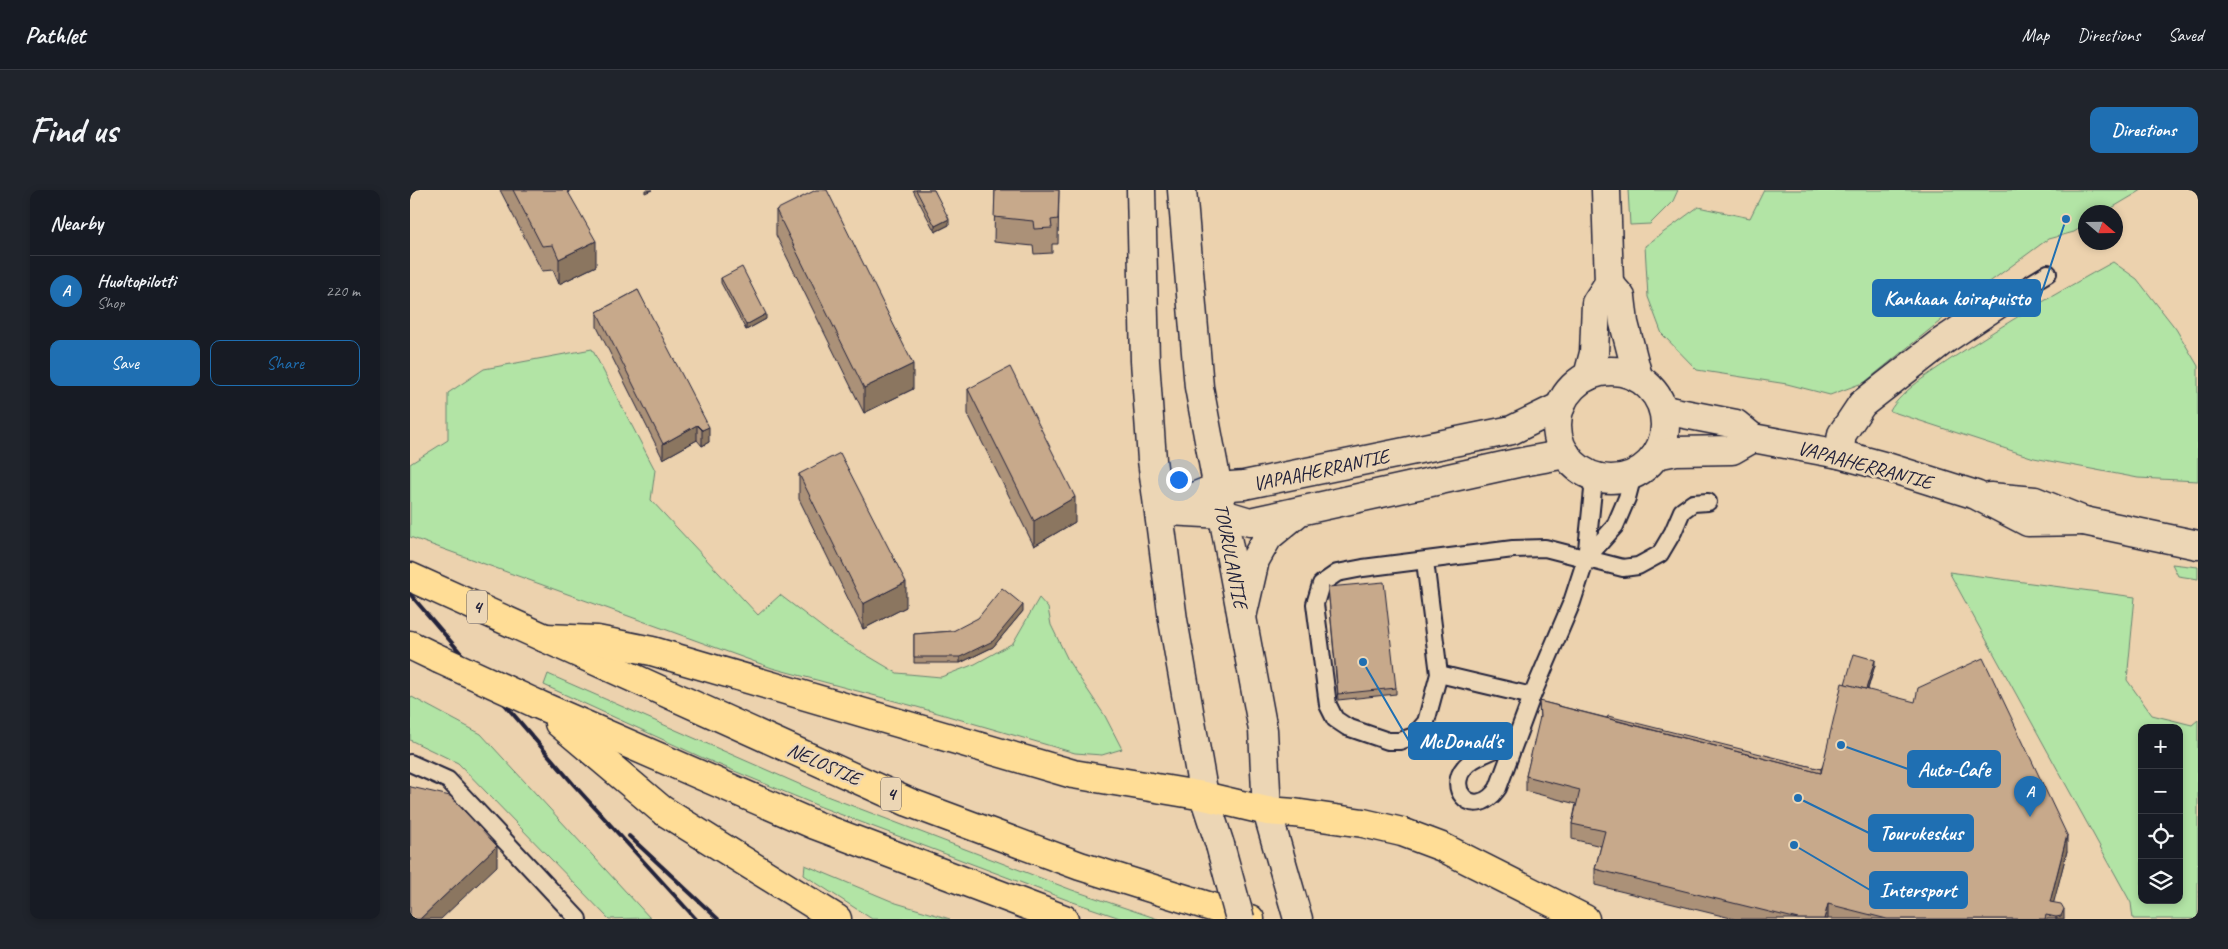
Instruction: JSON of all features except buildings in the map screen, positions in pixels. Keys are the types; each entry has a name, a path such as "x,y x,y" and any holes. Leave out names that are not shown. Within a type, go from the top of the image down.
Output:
{"highway":[{"name":"NELOSTIE","path":"410,577 908,802 1080,866 1250,919"},
{"path":"545,638 596,640 652,651 1074,774 1204,796 1268,811 1355,822 1402,832 1442,848 1585,919"},
{"path":"410,645 537,704 815,825 1064,919"},
{"path":"537,704 662,810 837,919"}],"street":[{"path":"1141,190 1145,361 1152,460 1173,620 1195,736 1204,796 1220,845 1240,919"},
{"name":"TOURULANTIE","path":"1182,190 1199,386 1263,730 1268,811 1298,919"},
{"path":"1588,376 1594,353 1596,303 1609,283 1606,190"},
{"path":"1609,283 1621,297 1624,323 1638,377"},
{"path":"1839,454 1842,434 1862,404 1940,343 2010,296"},
{"path":"1604,371 1621,371 1638,377 1651,388 1664,410 1666,426 1663,441 1656,455 1646,466 1633,475 1618,479 1603,478 1589,474 1577,467 1566,454 1559,439 1557,422 1561,406 1569,391 1588,376 1604,371"},
{"name":"VAPAAHERRANTIE","path":"1159,511 1218,487 1244,486 1512,430 1561,406"},
{"name":"VAPAAHERRANTIE","path":"1664,410 1736,424 1753,438 1839,454 1976,496 2028,522 2084,521 2198,545"},
{"path":"1656,455 1676,451 1732,450 1753,438"},
{"name":"VAPAAHERRANTIE","path":"1159,511 1223,514 1250,522 1566,454"},
{"name":"VAPAAHERRANTIE","path":"1242,617 1255,560 1268,537 1298,512"}],"lane":[{"path":"2010,296 2048,273"},
{"path":"1516,740 1532,696 1572,602 1586,559 1593,490 1589,474"},
{"path":"1586,559 1615,526 1627,498 1633,475"},
{"path":"1425,561 1439,674 1426,722 1414,736 1400,741 1388,741 1348,727 1335,719 1328,705 1315,604 1320,584 1337,573 1425,561 1513,549 1545,548 1623,568 1638,566 1660,554 1682,512 1693,503 1708,502"},
{"path":"1439,674 1532,696"},
{"path":"410,763 448,780 578,919"}],"green space":[{"path":"1628,190 1678,190 1673,201 1650,224 1630,225"},
{"path":"1764,190 2142,190 2117,205 2078,205 2078,229 2048,239 1976,292 1865,382 1830,395 1787,384 1697,370 1662,334 1648,297 1645,246 1698,207 1750,218"},
{"path":"2113,262 2137,279 2176,329 2198,366 2198,481 2138,478 2034,458 1890,411 1909,389 1951,359 2031,309"},
{"path":"592,349 655,470 651,500 758,615 780,595 831,634 897,673 941,677 975,664 1013,643 1039,598 1048,608 1051,625 1069,662 1105,716 1122,749 1102,755 1075,753 917,707 772,668 410,537 410,464 448,440 448,393 484,369"},
{"path":"2172,564 2198,567 2198,579 2178,576"},
{"path":"1949,572 2135,597 2127,680 2152,715 2192,725 2198,720 2198,919 2133,919 2131,903"},
{"path":"548,674 824,795 1072,890 1158,919 1123,919 1070,901 821,807 703,758 544,685"},
{"path":"410,696 481,734 650,918 609,919 458,763 410,740"},
{"path":"805,865 896,903 950,919 872,919 804,875"}],"railway":[{"path":"410,594 574,785 696,919"},
{"path":"629,836 718,919"}],"place":[{"name":"Kankaan koirapuisto","path":"2066,219"},
{"name":"McDonald's","path":"1363,662"},
{"name":"Auto-Cafe","path":"1841,745"},
{"name":"Tourukeskus","path":"1798,798"},
{"name":"Huoltopilotti","path":"2030,817"},
{"name":"Intersport","path":"1794,845"}]}
